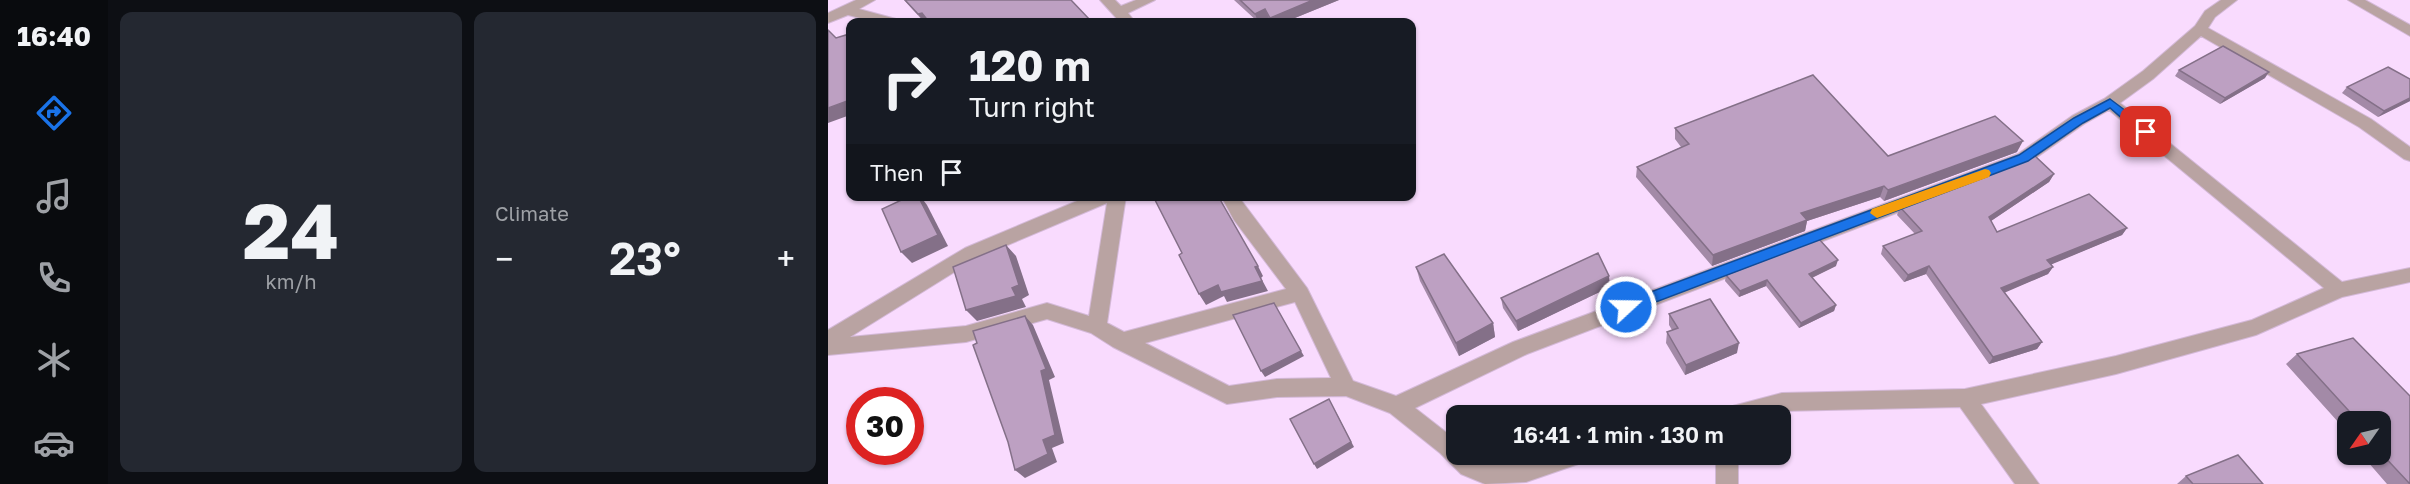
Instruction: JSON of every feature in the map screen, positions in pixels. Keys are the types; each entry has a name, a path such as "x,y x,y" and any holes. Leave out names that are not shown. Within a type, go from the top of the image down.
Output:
{"street":[{"path":"828,20 868,0"},
{"path":"1107,0 1123,17 1148,0"},
{"path":"1397,406 1520,348 2024,158 2078,120 2110,103 2148,75 2200,29 2211,14 2230,0"},
{"path":"2355,0 2410,31"},
{"path":"846,10 876,18"},
{"path":"2200,29 2365,123 2410,155"},
{"path":"2110,103 2339,290"},
{"path":"828,340 970,253 1095,201"},
{"path":"1097,327 1117,201"},
{"path":"1232,201 1240,215 1300,293 1346,387"},
{"path":"1771,405 1782,402 1965,398 2116,364 2256,327 2339,290 2410,275"},
{"path":"1120,341 1300,293"},
{"path":"828,347 966,334 1047,310 1097,327 1227,395 1277,388 1346,387 1397,406 1446,444"},
{"path":"1965,398 2028,484"},
{"path":"1467,465 1491,476 1526,472 1547,465"},
{"path":"1727,465 1727,484"}],"building":[{"path":"905,0 1071,0 1088,18 926,18 922,13 918,14"},
{"path":"1240,0 1313,0 1270,18 1265,9 1255,14"},
{"path":"828,30 836,38 846,35 846,101 828,108"},
{"path":"2223,46 2269,72 2225,98 2179,70"},
{"path":"2388,67 2410,79 2410,98 2384,111 2347,87"},
{"path":"1813,75 1888,156 1995,116 2023,141 1888,190 1884,186 1801,213 1807,220 1713,255 1637,167 1689,144 1675,128"},
{"path":"2035,156 2054,174 1989,217 1997,232 2089,194 2127,228 2047,260 2053,267 2001,288 2042,342 1993,357 1929,266 1908,275 1883,246 1922,231 1900,207"},
{"path":"899,201 921,201 938,235 901,252 882,209"},
{"path":"1156,201 1221,201 1258,266 1255,267 1262,281 1221,292 1218,285 1199,294 1179,255 1182,253"},
{"path":"1819,239 1838,260 1809,274 1836,305 1801,323 1767,280 1740,291 1726,275"},
{"path":"1006,245 1019,285 1012,288 1016,296 966,310 953,267"},
{"path":"1598,253 1609,276 1516,321 1501,298"},
{"path":"1444,254 1493,323 1456,343 1416,267"},
{"path":"1710,299 1739,343 1686,365 1667,332 1678,328 1669,314"},
{"path":"1274,303 1301,351 1261,371 1233,315"},
{"path":"1025,316 1046,369 1041,371 1055,435 1043,440 1048,454 1015,470 1008,442 973,345 977,343 973,331"},
{"path":"2353,338 2410,396 2410,484 2391,464 2391,411 2349,411 2297,354"},
{"path":"1329,399 1351,442 1314,464 1290,419"},
{"path":"2238,455 2263,484 2193,484 2186,476"}],"slow traffic":[{"path":"1877,213 1985,173"}],"route":[{"path":"1626,307 2024,158 2078,120 2110,103 2146,132"}]}
